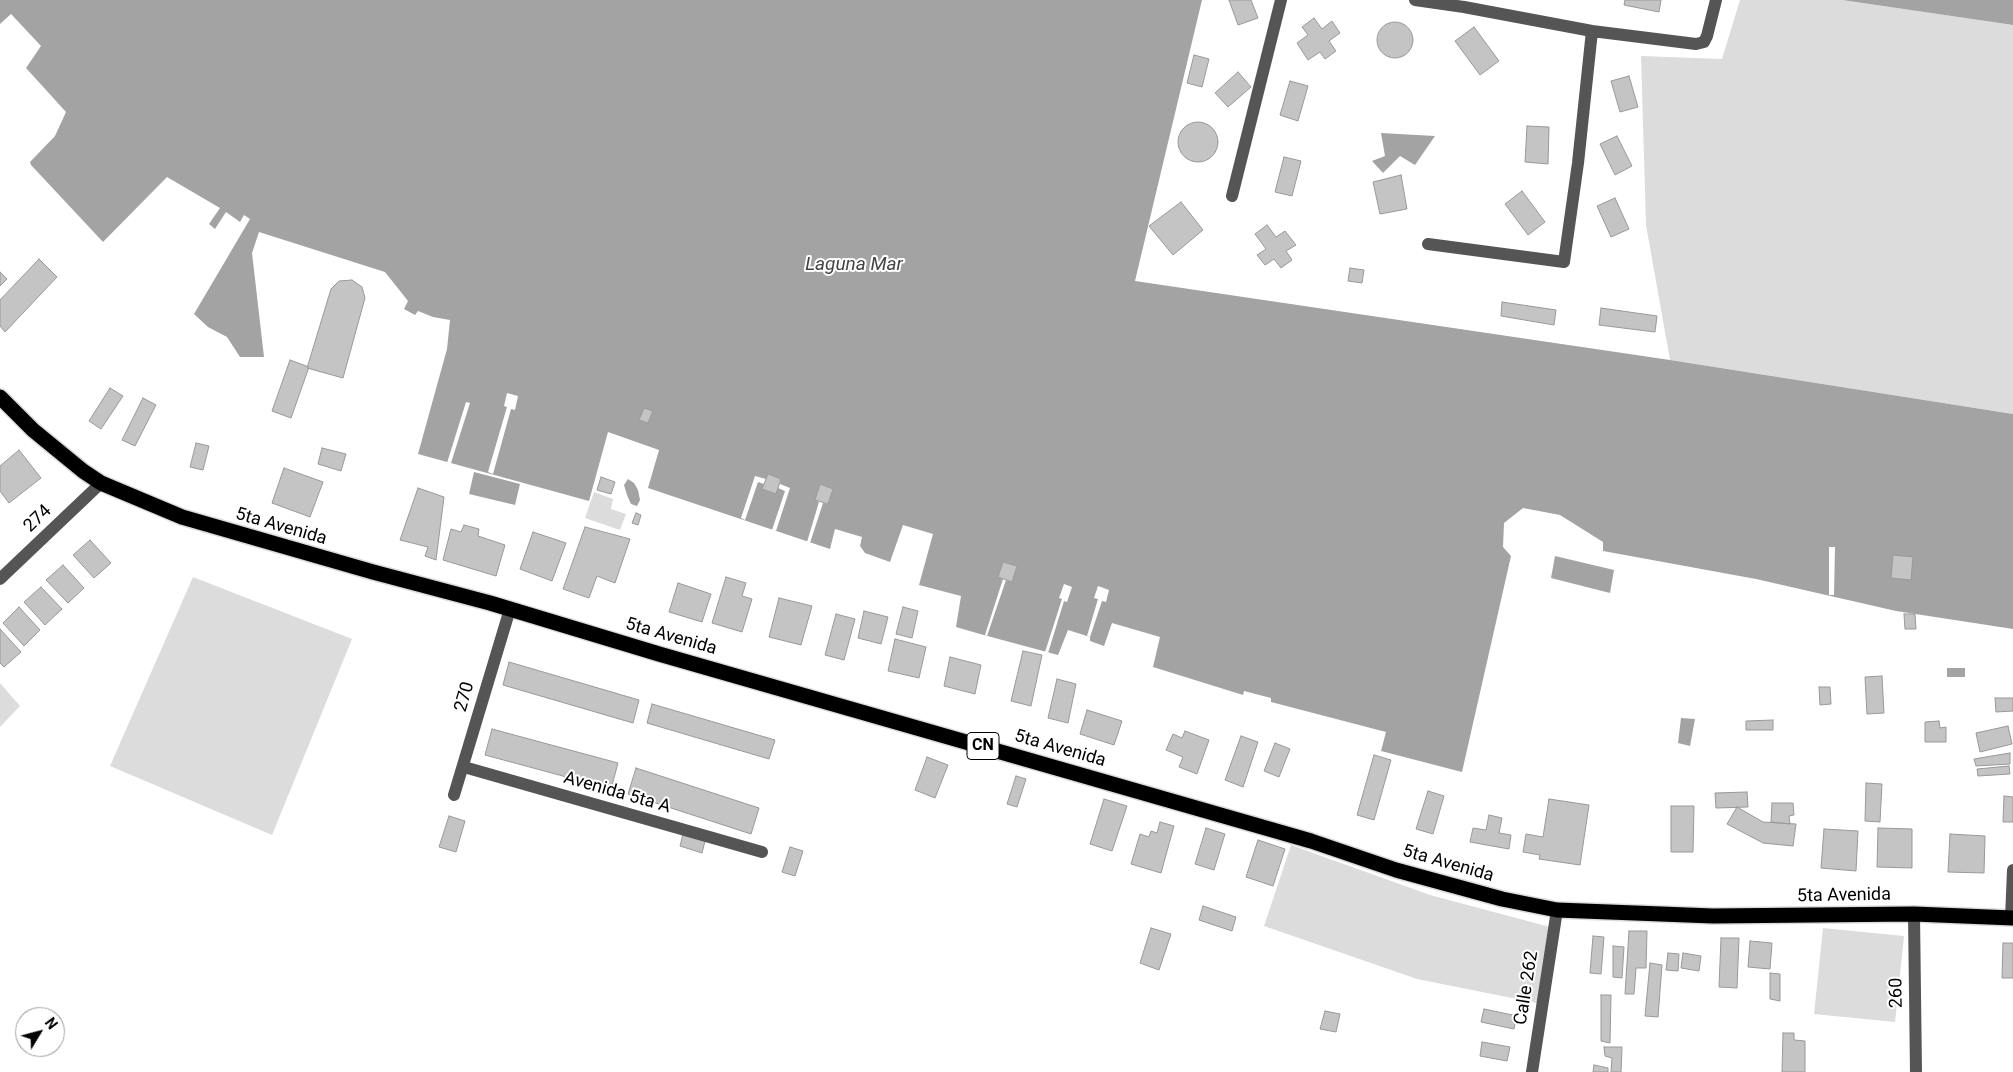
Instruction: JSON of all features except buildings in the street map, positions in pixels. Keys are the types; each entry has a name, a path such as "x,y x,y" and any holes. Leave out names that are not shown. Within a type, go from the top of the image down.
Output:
{"highway":[{"name":"5ta Avenida","path":"0,397 33,430 83,471 101,483 182,517 372,572 510,609 1311,841 1396,870 1502,899 1558,910 1713,916 1914,914 2012,918"}],"street":[{"path":"1232,196 1281,0"},
{"path":"1414,0 1464,7 1592,31 1700,44 1707,36 1716,0"},
{"path":"1428,244 1564,262 1578,163 1592,31"},
{"name":"274","path":"0,580 101,483"},
{"name":"270","path":"454,795 510,609"},
{"name":"Avenida 5ta A","path":"464,766 762,852"},
{"path":"2012,918 2013,870"},
{"name":"Calle 262","path":"1532,1072 1558,910"},
{"name":"260","path":"1914,914 1916,1072"}],"shaded area":[{"path":"1740,0 1842,0 2013,25 2013,414 1670,360 1646,225 1641,56 1722,59"},
{"path":"594,492 613,499 611,509 626,514 620,530 585,518"},
{"path":"193,577 352,639 272,835 110,766"},
{"path":"0,683 20,706 0,727"},
{"path":"1291,845 1430,895 1550,927 1537,1003 1417,979 1264,926"},
{"path":"1823,928 1904,936 1895,1022 1814,1014"}],"water":[{"name":"Laguna Mar","path":"0,0 1202,0 1135,281 1670,360 2013,414 2013,629 1896,611 1756,579 1603,551 1603,542 1560,515 1523,508 1504,523 1503,547 1511,556 1462,772 1381,751 1386,732 1271,702 1271,698 1244,691 1243,695 1153,667 1160,637 1112,623 1104,646 1090,641 1090,637 1068,630 1058,655 956,627 961,596 919,585 933,534 903,525 890,562 865,553 860,546 862,537 835,529 830,549 648,488 659,450 608,432 589,501 418,454 447,349 450,320 433,317 418,311 415,315 404,309 408,301 385,272 259,232 252,253 264,357 240,357 227,337 208,327 194,314 250,219 244,215 240,222 226,212 215,229 209,224 220,208 167,177 103,242 31,165 30,162 55,136 66,112 26,68 41,46 11,14 0,24"},
{"path":"1842,0 2013,0 2013,25"},
{"path":"1381,133 1435,136 1415,165 1400,156 1383,173 1372,161 1385,156"},
{"path":"474,472 520,484 515,505 469,494"},
{"path":"628,479 634,483 638,490 640,500 637,506 631,504 627,495 624,485"},
{"path":"1555,556 1614,570 1610,593 1551,578"},
{"path":"1947,668 1965,668 1965,677 1947,677"},
{"path":"1681,718 1695,719 1690,746 1678,743"}],"pier":[{"path":"1255,296 1572,343 1572,345 1254,298"},
{"path":"507,393 518,396 515,410 511,409 493,474 488,472 507,407 504,406"},
{"path":"466,402 470,403 451,463 447,463"},
{"path":"768,474 781,479 780,484 790,488 776,531 772,530 785,491 778,488 776,494 762,489 764,484 758,482 745,520 741,518 755,476 766,479"},
{"path":"820,484 833,489 828,504 823,503 810,543 807,542 819,502 815,500"},
{"path":"1829,547 1835,547 1834,595 1829,595"},
{"path":"1003,562 1017,566 1012,582 1006,580 987,636 985,635 1003,579 998,577"},
{"path":"1064,584 1072,587 1067,602 1064,601 1048,653 1045,652 1062,599 1059,598"},
{"path":"1098,586 1109,590 1106,602 1102,601 1090,637 1087,636 1098,599 1094,598"}]}
